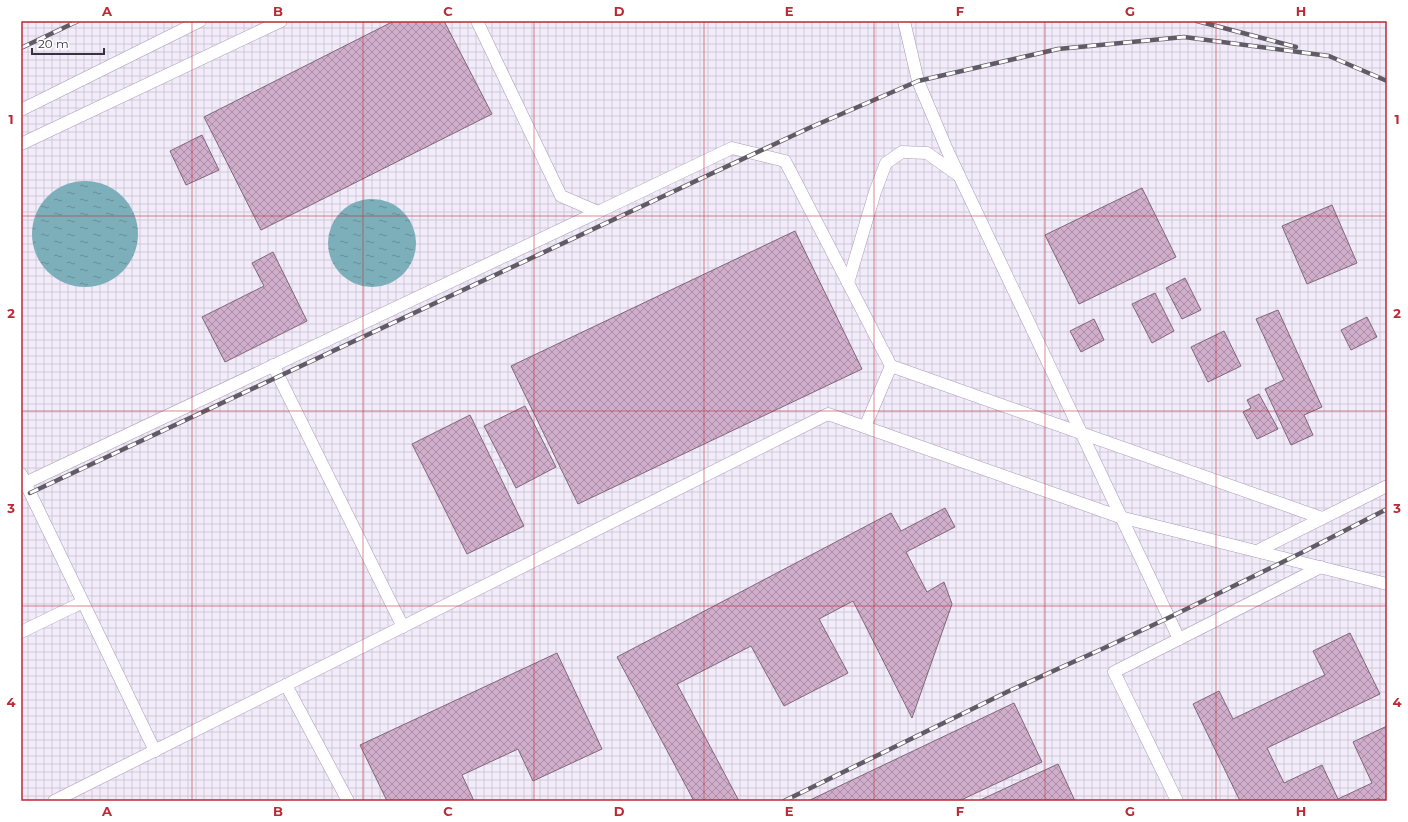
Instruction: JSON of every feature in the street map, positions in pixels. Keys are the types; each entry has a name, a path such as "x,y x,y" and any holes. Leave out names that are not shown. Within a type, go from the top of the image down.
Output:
{"lane":[{"path":"21,110 200,21"},
{"path":"21,144 281,21"},
{"path":"477,21 561,196 598,212"},
{"path":"904,21 918,81 959,176 1179,639"},
{"path":"155,751 83,602 22,481 274,365 732,148 785,161 891,366 1322,518"},
{"path":"848,284 875,192 886,164 902,152 927,152 959,176"},
{"path":"274,365 403,627"},
{"path":"865,427 891,366"},
{"path":"54,801 828,414 1120,517 1387,584"},
{"path":"1257,551 1387,486"},
{"path":"1177,801 1114,672 1321,567"},
{"path":"21,632 83,602"},
{"path":"286,685 348,801"}],"shaded area":[{"path":"21,21 1387,21 1387,801 21,801"}],"water":[{"path":"85,181 105,185 123,196 134,214 138,234 134,254 123,272 105,283 85,287 65,283 47,272 36,254 32,234 36,214 47,196 65,185"},
{"path":"372,199 389,203 403,212 412,226 416,243 412,260 403,274 389,283 372,287 355,283 341,274 332,260 328,243 332,226 341,212 355,203"}],"building":[{"path":"394,21 444,21 492,114 261,230 204,117"},
{"path":"202,135 219,170 186,185 170,151"},
{"path":"1142,188 1176,257 1079,304 1045,235"},
{"path":"1332,205 1357,263 1307,284 1282,226"},
{"path":"795,231 862,369 578,504 511,366"},
{"path":"273,252 307,321 225,362 202,317 264,286 252,263"},
{"path":"1185,278 1201,310 1182,319 1166,288"},
{"path":"1155,293 1174,331 1152,343 1132,304"},
{"path":"1278,310 1322,407 1304,415 1313,435 1291,445 1265,389 1284,380 1256,319"},
{"path":"1367,317 1377,337 1351,350 1341,330"},
{"path":"1094,319 1104,340 1081,352 1070,331"},
{"path":"1224,331 1241,366 1208,382 1191,347"},
{"path":"1259,394 1278,429 1257,439 1243,412 1251,408 1247,400"},
{"path":"525,406 556,467 516,488 484,426"},
{"path":"470,415 524,526 467,554 412,444"},
{"path":"945,508 955,527 906,552 927,592 944,582 952,604 912,718 853,601 819,619 848,673 784,706 751,646 677,684 739,801 694,801 617,657 891,513 901,531"},
{"path":"1350,633 1380,694 1267,748 1284,783 1322,765 1338,799 1372,783 1353,742 1387,726 1387,801 1380,801 1379,798 1372,801 1240,801 1193,704 1219,691 1233,719 1325,675 1313,651"},
{"path":"557,653 602,749 533,781 518,749 462,775 474,801 387,801 360,745"},
{"path":"1014,703 1042,762 959,801 808,801"},
{"path":"1058,764 1075,801 978,801"}],"railway":[{"path":"21,48 78,21"},
{"path":"1197,21 1296,47"},
{"path":"30,493 809,128 918,81 1058,49 1184,37 1329,56 1387,81"},
{"path":"784,801 1009,691 1168,618 1387,509"}]}
